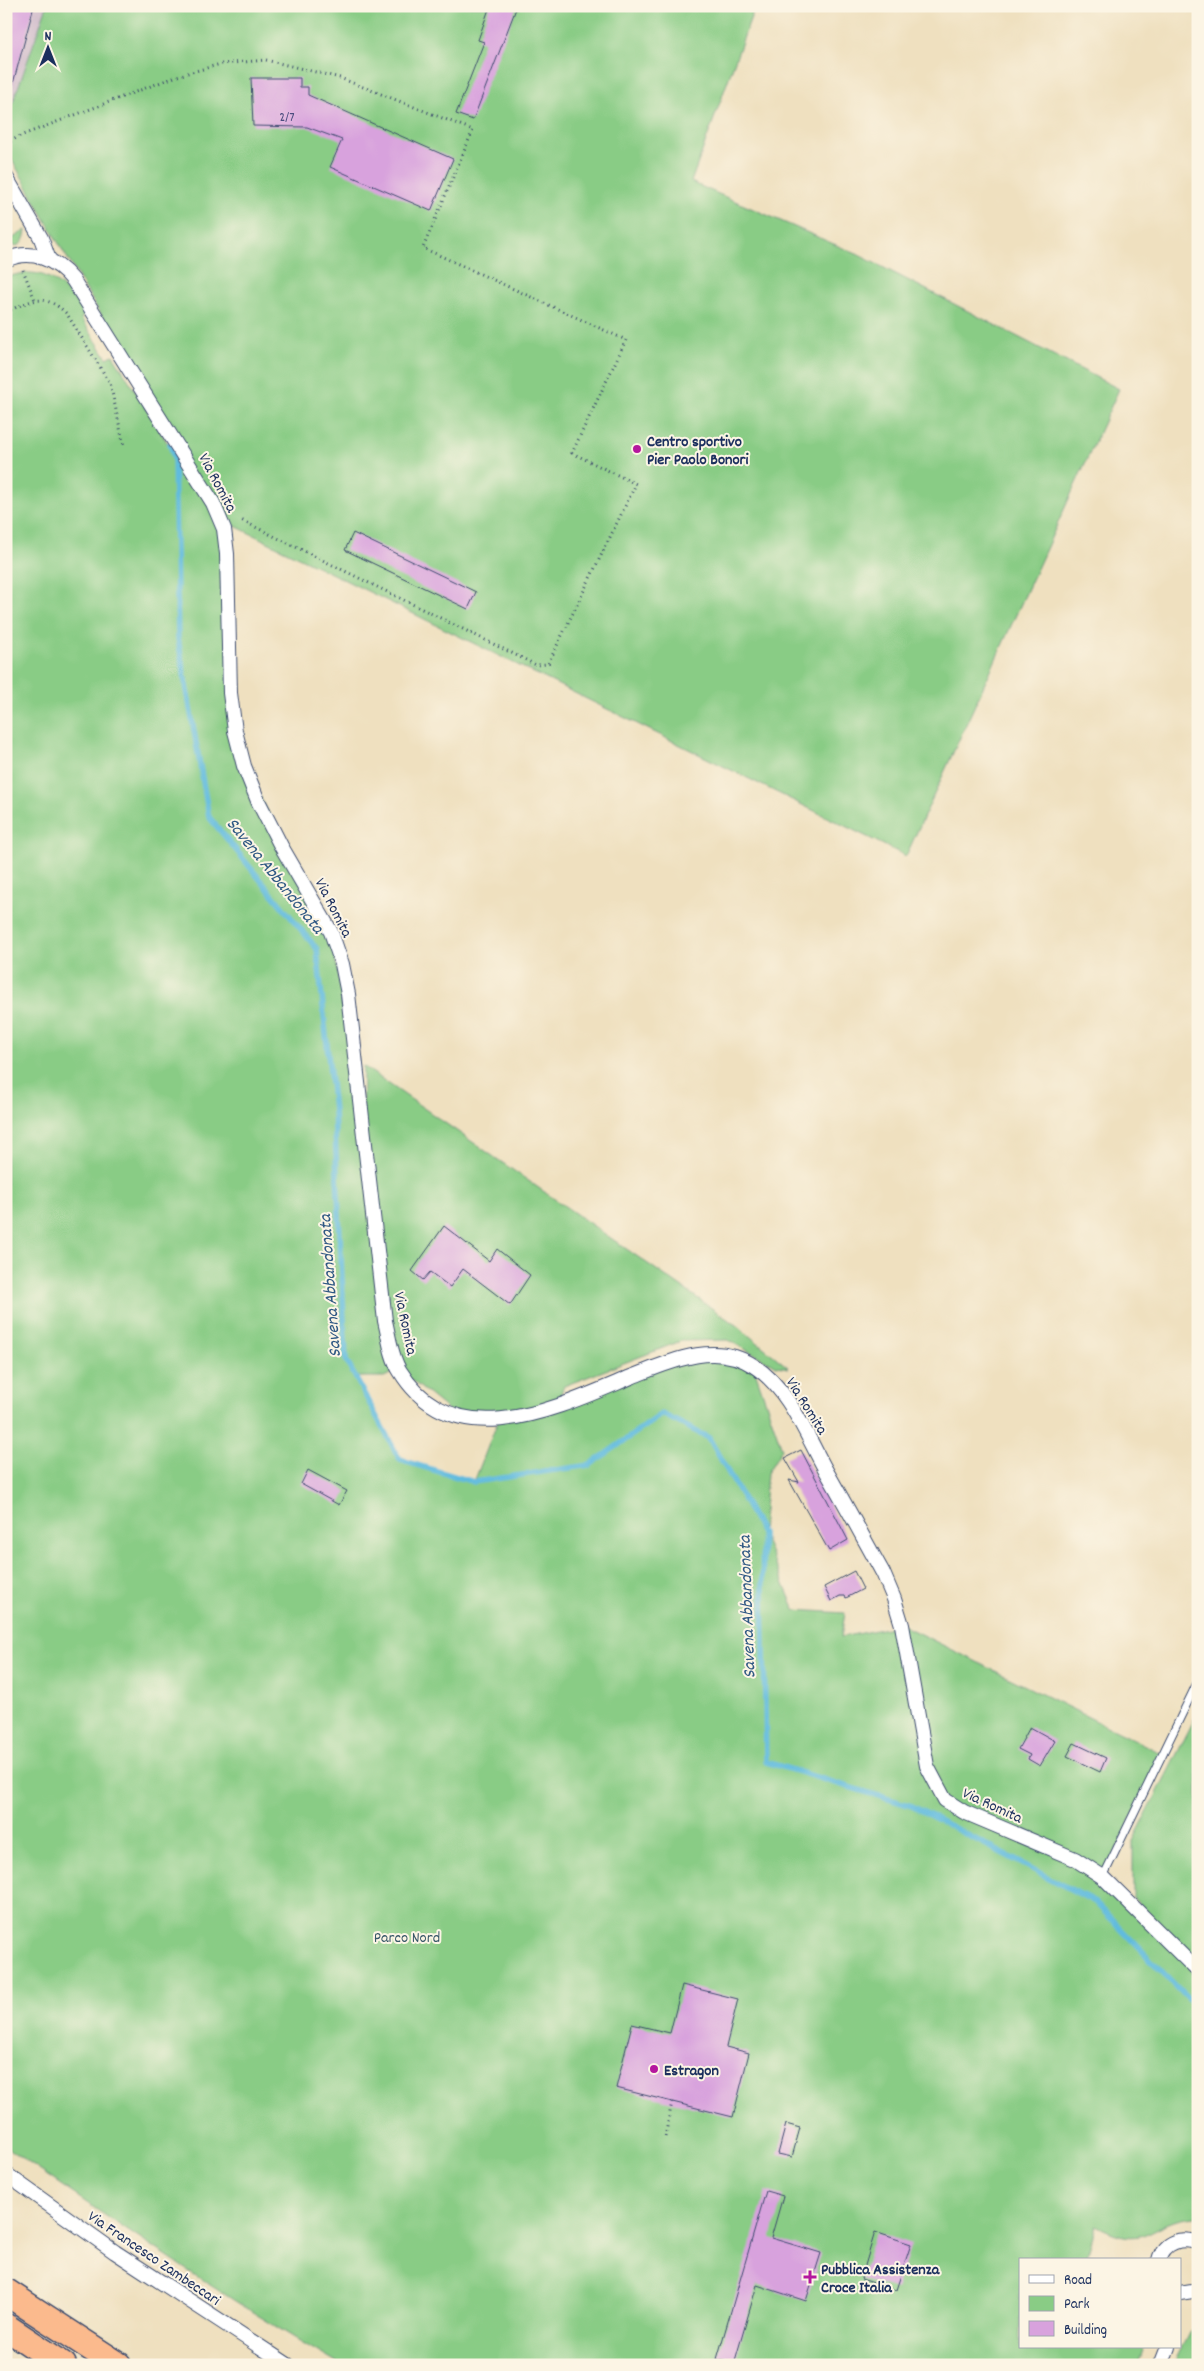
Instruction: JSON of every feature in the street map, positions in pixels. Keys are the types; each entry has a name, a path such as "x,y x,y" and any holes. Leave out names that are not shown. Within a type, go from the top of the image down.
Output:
{"highway":[{"path":"6,2292 118,2365"},
{"path":"6,2327 62,2365"}],"street":[{"path":"6,178 41,238 49,260"},
{"name":"Via Romita","path":"6,260 23,254 36,255 49,260 69,275 214,503 224,529 227,554 230,693 235,731 244,766 258,801 323,917 342,964 348,994 385,1321 399,1370 411,1386 443,1412 458,1418 498,1421 520,1417 590,1394 689,1356 721,1355 753,1365 770,1378 790,1405 883,1573 902,1625 927,1766 944,1800 964,1812 1075,1859 1103,1877 1198,1971"},
{"name":"Via Francesco Zambeccari","path":"6,2174 99,2241 288,2365"},
{"path":"1160,2258 1168,2246 1177,2240 1188,2239 1198,2243"},
{"path":"1182,2296 1198,2290"},
{"path":"1161,2365 1168,2348"}],"lane":[{"path":"1103,1877 1198,1681"}],"path":[{"path":"6,144 20,136 176,76 221,64 266,60 340,78 473,130 423,248 626,340 572,453 636,484 548,664 536,665 242,520"},
{"path":"6,312 35,300 43,299 59,306 67,314 110,383 124,446"},
{"path":"665,2137 672,2102"}],"shaded area":[{"path":"6,6 47,6 6,122"}],"green space":[{"name":"Parco Nord","path":"47,6 755,6 691,182 859,255 1119,389 906,856 227,522 229,614 244,766 331,932 362,1131 363,1066 736,1325 789,1368 776,1366 728,1340 681,1341 564,1386 556,1405 697,1354 753,1365 782,1449 767,1473 762,1533 795,1610 845,1613 841,1637 902,1625 1163,1754 1103,1877 1198,1971 1198,2217 1182,2219 1149,2233 1128,2237 1096,2225 1086,2258 1019,2258 1019,2348 1144,2348 1138,2365 340,2365 297,2340 171,2259 6,2147 6,295 10,293 6,285 6,278 31,273 43,275 62,286 78,304 85,315 81,318 107,358 113,355 170,447 174,458 176,506 175,439 59,244 6,149 6,122","holes":["399,1370 458,1418 498,1421 474,1482 400,1460 355,1377 384,1377"]},
{"path":"6,226 13,238 26,230 24,239 17,246 14,246 6,233"},
{"path":"1198,1712 1198,1961 1133,1898 1133,1841"},
{"path":"1198,2315 1198,2365 1173,2365"}],"building":[{"path":"6,6 34,6 11,91 6,91"},
{"path":"490,6 517,6 473,120 456,114 484,42 478,40"},
{"path":"251,78 300,78 300,87 308,87 308,95 453,159 431,211 330,167 342,140 307,127 253,126"},
{"path":"353,533 476,592 468,609 345,550"},
{"path":"444,1226 489,1261 497,1249 530,1275 510,1305 463,1269 450,1287 430,1272 423,1280 412,1271"},
{"path":"801,1450 848,1540 829,1551 789,1480 799,1482 785,1458"},
{"path":"308,1470 347,1491 339,1505 301,1484"},
{"path":"854,1571 863,1589 846,1598 845,1596 840,1596 831,1601 824,1587"},
{"path":"1030,1727 1055,1741 1040,1766 1028,1759 1030,1755 1018,1749"},
{"path":"1074,1743 1106,1758 1100,1772 1067,1756"},
{"path":"682,1985 738,1999 726,2047 749,2053 733,2117 616,2088 632,2024 670,2033"},
{"path":"786,2124 800,2128 792,2157 778,2154"},
{"path":"766,2191 783,2196 771,2238 821,2253 806,2301 757,2285 734,2364 717,2359"},
{"path":"875,2232 911,2244 896,2290 861,2279"}],"waterway":[{"name":"Savena Abbandonata","path":"170,444 174,458 178,639 209,817 317,949 334,1111 346,1360 400,1460 474,1482 590,1465 662,1414 709,1438 762,1533 766,1762 912,1806 1095,1902 1198,2009"}],"place":[{"name":"Centro sportivo Pier Paolo Bonori","path":"637,449"},
{"name":"Estragon","path":"654,2069"},
{"name":"Pubblica Assistenza Croce Italia","path":"810,2277"}]}
